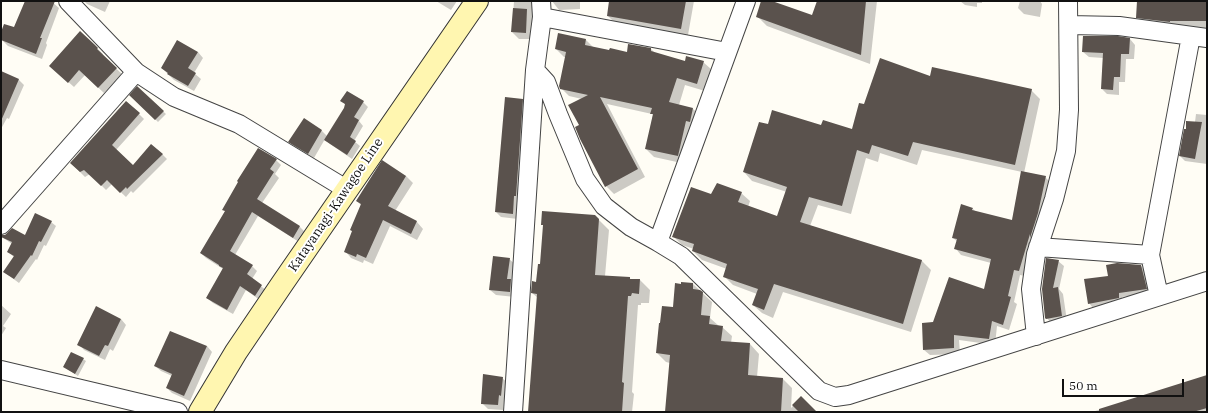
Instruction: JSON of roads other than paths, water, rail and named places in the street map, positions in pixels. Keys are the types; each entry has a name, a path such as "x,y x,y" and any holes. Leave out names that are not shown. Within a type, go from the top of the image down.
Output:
{"main road":[{"name":"Katayanagi-Kawagoe Line","path":"200,412 236,352 346,189 477,1"}],"street":[{"path":"68,1 136,72 174,97 239,124 346,189"},
{"path":"658,242 746,1"},
{"path":"1036,336 1031,289 1036,254 1054,199 1066,151 1069,110 1068,1"},
{"path":"513,412 535,70 542,9 727,52"},
{"path":"1069,25 1119,26 1199,37 1150,255 1159,296"},
{"path":"535,70 546,82 585,179 604,206 631,227 681,256 818,391 835,397 849,395 1207,281"},
{"path":"1,225 136,72"},
{"path":"1038,247 1150,255"},
{"path":"1,370 178,412"}]}
